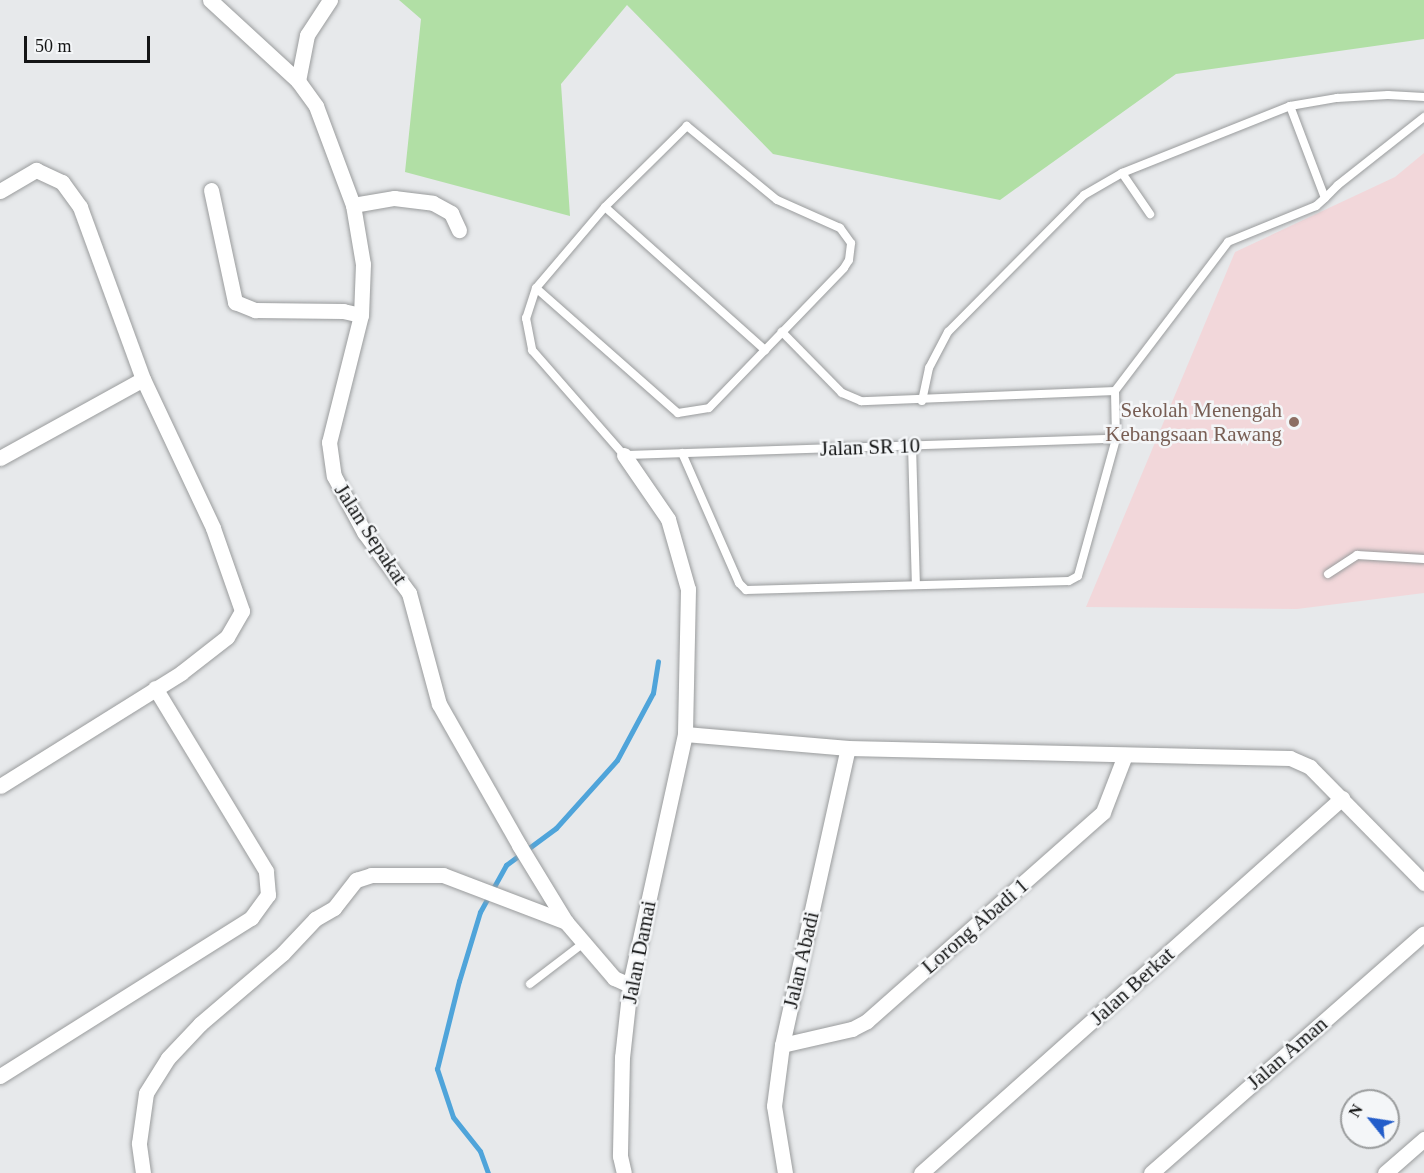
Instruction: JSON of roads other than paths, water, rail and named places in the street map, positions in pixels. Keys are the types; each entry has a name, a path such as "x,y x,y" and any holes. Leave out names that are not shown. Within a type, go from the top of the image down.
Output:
{"street":[{"name":"Jalan Sepakat","path":"210,0 298,81 316,106 353,205 363,264 361,315 329,442 334,476 364,531 409,593 439,704 529,862 566,922 614,978 630,985"},
{"path":"298,81 307,35 330,0"},
{"path":"0,191 36,170 62,182 80,207 143,379 213,528 242,611 227,638 181,673 0,786"},
{"path":"211,190 235,302 255,310 343,311 361,315"},
{"path":"353,205 394,198 424,201 451,213 459,230"},
{"path":"0,458 143,379"},
{"name":"Jalan Damai","path":"624,455 668,519 688,589 685,734 630,985 622,1057 620,1156 624,1173"},
{"path":"0,1076 251,918 268,895 266,871 155,688"},
{"path":"685,734 848,748 1290,758 1310,767 1424,883"},
{"name":"Jalan Abadi","path":"785,1173 774,1106 782,1046 848,748"},
{"name":"Lorong Abadi 1","path":"782,1046 852,1029 867,1021 1103,812 1125,755"},
{"name":"Jalan Berkat","path":"921,1173 1342,798"},
{"path":"143,1173 139,1143 146,1093 168,1058 200,1024 283,952 315,919 334,908 356,880 371,875 443,876 566,922"},
{"name":"Jalan Aman","path":"1151,1173 1424,933"},
{"path":"1385,1173 1424,1139"}],"lane":[{"path":"922,401 929,368 948,332 1084,195 1122,172 1290,106 1337,98 1388,95 1424,97"},
{"path":"1290,106 1325,198"},
{"path":"682,453 738,583 746,590 1074,579 1080,571 1116,439 1115,391 1228,242 1316,206 1338,185 1424,117"},
{"path":"536,288 678,413 709,408 849,260 851,243 840,228 777,200 687,126 605,207 536,288 526,318 532,350 624,455"},
{"path":"1122,172 1150,214"},
{"path":"605,207 765,350"},
{"path":"782,332 842,393 851,399 861,401 922,401 1115,391"},
{"name":"Jalan SR 10","path":"624,455 1116,439"},
{"path":"912,446 916,585"},
{"path":"1328,574 1357,555 1424,558"},
{"path":"530,984 585,942"}],"waterway":[{"path":"488,1173 480,1151 453,1117 437,1069 459,981 480,912 506,865 556,828 617,760 653,693 658,661"}],"place":[{"name":"Sekolah Menengah Kebangsaan Rawang","path":"1294,422"}]}
